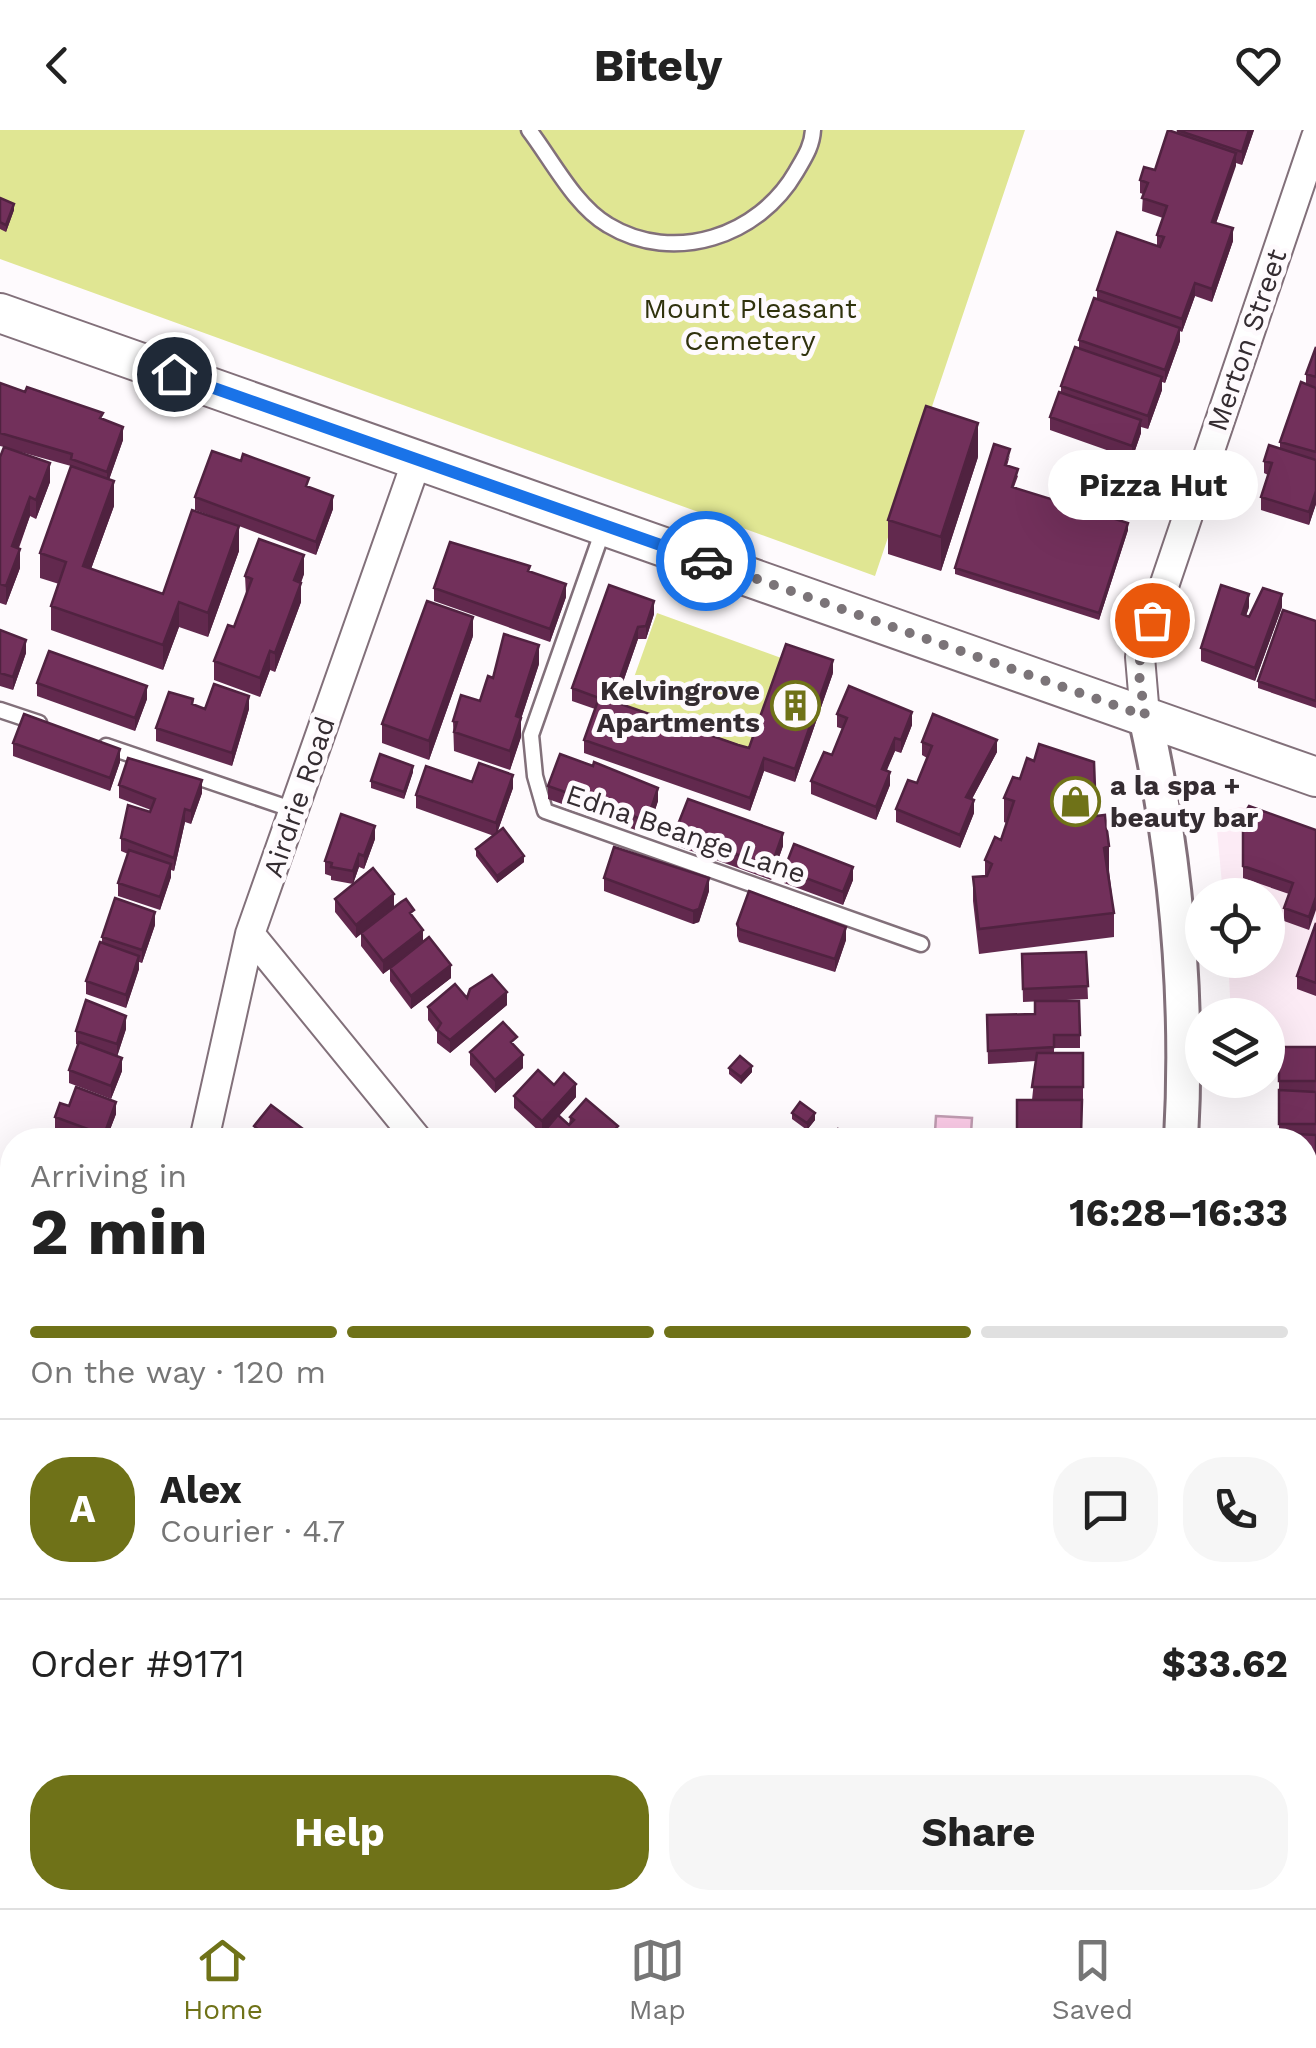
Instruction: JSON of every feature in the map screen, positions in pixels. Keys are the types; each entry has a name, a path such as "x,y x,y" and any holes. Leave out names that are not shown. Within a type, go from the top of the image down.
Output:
{"main road":[{"path":"0,313 1316,778"}],"street":[{"name":"Merton Street","path":"1145,716 1140,657 1316,137"},
{"name":"Airdrie Road","path":"207,1128 250,934 417,460"},
{"path":"1145,716 1176,894 1182,1022 1181,1128"},
{"path":"250,934 408,1128"}],"lane":[{"path":"530,130 584,204 608,225 646,239 692,243 724,236 758,218 788,186 812,144 813,130"},
{"name":"Edna Beange Lane","path":"604,526 531,734 535,776 545,810 921,944"},
{"path":"0,710 54,728"},
{"path":"90,740 295,810"}],"shaded area":[{"path":"1241,807 1316,833 1316,1057 1285,1058 1285,998 1230,998 1229,978 1285,978 1285,878 1221,878 1216,819 1220,812"},
{"path":"936,1116 972,1118 971,1128 935,1128"}],"green space":[{"name":"Mount Pleasant Cemetery","path":"0,130 1025,130 875,576 0,259"},
{"path":"657,613 784,659 749,757 622,711"}],"building":[{"path":"1168,130 1236,153 1212,222 1233,228 1212,289 1195,283 1182,319 1097,290 1117,232 1160,247 1164,237 1157,235 1167,206 1142,198 1148,183 1140,180 1144,167 1155,170"},
{"path":"1177,130 1249,130 1242,152"},
{"path":"0,198 14,204 6,225 0,222"},
{"path":"1094,298 1180,328 1165,370 1079,340"},
{"path":"1075,347 1162,377 1148,416 1061,386"},
{"path":"1316,347 1316,377 1306,374"},
{"path":"1301,382 1316,388 1316,452 1280,442"},
{"path":"0,383 25,392 27,387 103,413 100,418 123,427 107,472 71,459 72,454 0,433"},
{"path":"1059,392 1141,420 1132,446 1050,417"},
{"path":"926,406 978,423 941,537 888,520"},
{"path":"994,444 1010,449 1005,465 1018,469 1012,487 1128,523 1099,613 955,568"},
{"path":"1269,445 1316,460 1316,491 1309,512 1261,497 1272,463 1264,461"},
{"path":"4,447 50,463 36,500 30,497 12,546 20,549 6,586 0,584 0,457"},
{"path":"212,451 241,461 243,454 309,478 306,486 333,496 316,542 195,497"},
{"path":"71,466 114,481 83,566 163,594 192,510 239,526 208,613 179,602 163,645 51,606 66,562 40,553"},
{"path":"259,539 304,555 294,580 301,583 275,653 270,651 260,678 214,661 228,625 234,627 252,579 245,576"},
{"path":"450,542 530,566 528,571 566,584 550,629 434,588"},
{"name":"Kelvingrove Apartments","path":"609,585 654,601 646,626 638,627 612,701 738,745 749,748 786,644 833,660 795,769 764,758 750,798 584,740 599,698 572,688"},
{"path":"1221,585 1249,594 1242,614 1249,617 1263,588 1282,594 1255,668 1201,648"},
{"path":"427,601 473,617 429,741 382,724"},
{"path":"1283,610 1316,621 1316,701 1258,681"},
{"path":"0,630 26,640 13,677 0,673"},
{"path":"504,634 539,645 516,716 521,718 510,751 454,732 457,722 453,721 461,695 480,701 488,676 493,678"},
{"path":"49,651 147,686 135,718 37,683"},
{"path":"214,684 249,696 232,753 156,728 169,692 193,699 192,704 205,709"},
{"path":"849,686 912,712 901,740 895,738 882,769 890,772 876,807 811,781 824,752 832,755 847,718 837,714"},
{"path":"24,714 120,749 110,778 13,743"},
{"path":"933,714 997,740 966,797 974,800 960,835 896,809 908,780 917,783 932,746 922,742"},
{"path":"1039,744 1094,762 1096,816 1105,815 1109,846 1104,848 1114,913 979,929 973,877 987,876 992,864 985,860 995,837 1001,840 1014,801 1004,798 1013,777 1020,779 1027,758 1034,761"},
{"path":"380,754 413,766 404,792 371,781"},
{"path":"560,754 593,766 594,762 658,788 647,821 548,786"},
{"path":"128,758 202,780 191,811 185,809 174,858 121,838 128,805 150,812 155,799 119,785"},
{"path":"479,763 513,775 496,823 416,795 426,766 472,782"},
{"path":"688,799 783,833 771,867 675,832"},
{"path":"1249,806 1316,830 1316,897 1309,917 1285,908 1293,883 1243,866 1243,816"},
{"path":"341,814 375,826 364,856 359,854 353,871 331,867 332,863 325,861"},
{"path":"503,828 524,856 497,876 476,849"},
{"path":"794,844 853,867 843,892 784,870"},
{"path":"614,847 709,878 699,909 693,911 604,878"},
{"path":"129,850 171,864 160,897 118,883"},
{"path":"373,868 394,894 356,925 335,899"},
{"path":"749,891 846,927 835,959 739,929 737,924"},
{"path":"115,898 155,912 142,950 102,937"},
{"path":"406,899 414,910 410,913 423,930 383,961 361,933"},
{"path":"1316,923 1316,983 1297,976"},
{"path":"429,937 451,965 411,996 390,968"},
{"path":"100,942 139,956 126,995 86,981"},
{"path":"1086,952 1088,986 1023,989 1022,954"},
{"path":"492,975 507,992 450,1040 437,1030 441,1023 428,1007 455,984 467,998 470,989"},
{"path":"86,1000 126,1016 117,1044 76,1031"},
{"path":"1035,1001 1079,1001 1080,1035 1054,1035 1054,1047 988,1051 987,1015 1035,1014"},
{"path":"503,1022 517,1037 511,1042 523,1055 495,1080 470,1052"},
{"path":"79,1042 122,1058 111,1086 69,1070"},
{"path":"1285,1047 1316,1047 1316,1081 1285,1081"},
{"path":"1037,1053 1083,1053 1083,1087 1032,1087"},
{"path":"740,1056 752,1066 741,1077 729,1068"},
{"path":"538,1070 554,1085 564,1073 576,1084 542,1121 514,1096"},
{"path":"76,1087 116,1102 107,1128 85,1128 55,1117 60,1103 69,1106"},
{"path":"1285,1090 1316,1092 1316,1124 1279,1124 1279,1098 1285,1098"},
{"path":"586,1099 618,1126 547,1128 558,1115 569,1125 574,1120 570,1117"},
{"path":"1017,1100 1082,1100 1081,1128 1017,1128"},
{"path":"800,1102 815,1113 807,1123 792,1113"},
{"path":"271,1105 302,1128 256,1128 254,1126"}],"way so far":[{"path":"706,561 1145,716 1138,667 1152,620"}],"place":[{"name":"Pizza Hut","path":"1152,620"},
{"name":"Kelvingrove Apartments","path":"795,706"},
{"name":"a la spa + beauty bar","path":"1075,801"}],"route":[{"path":"174,374 706,561"}]}
